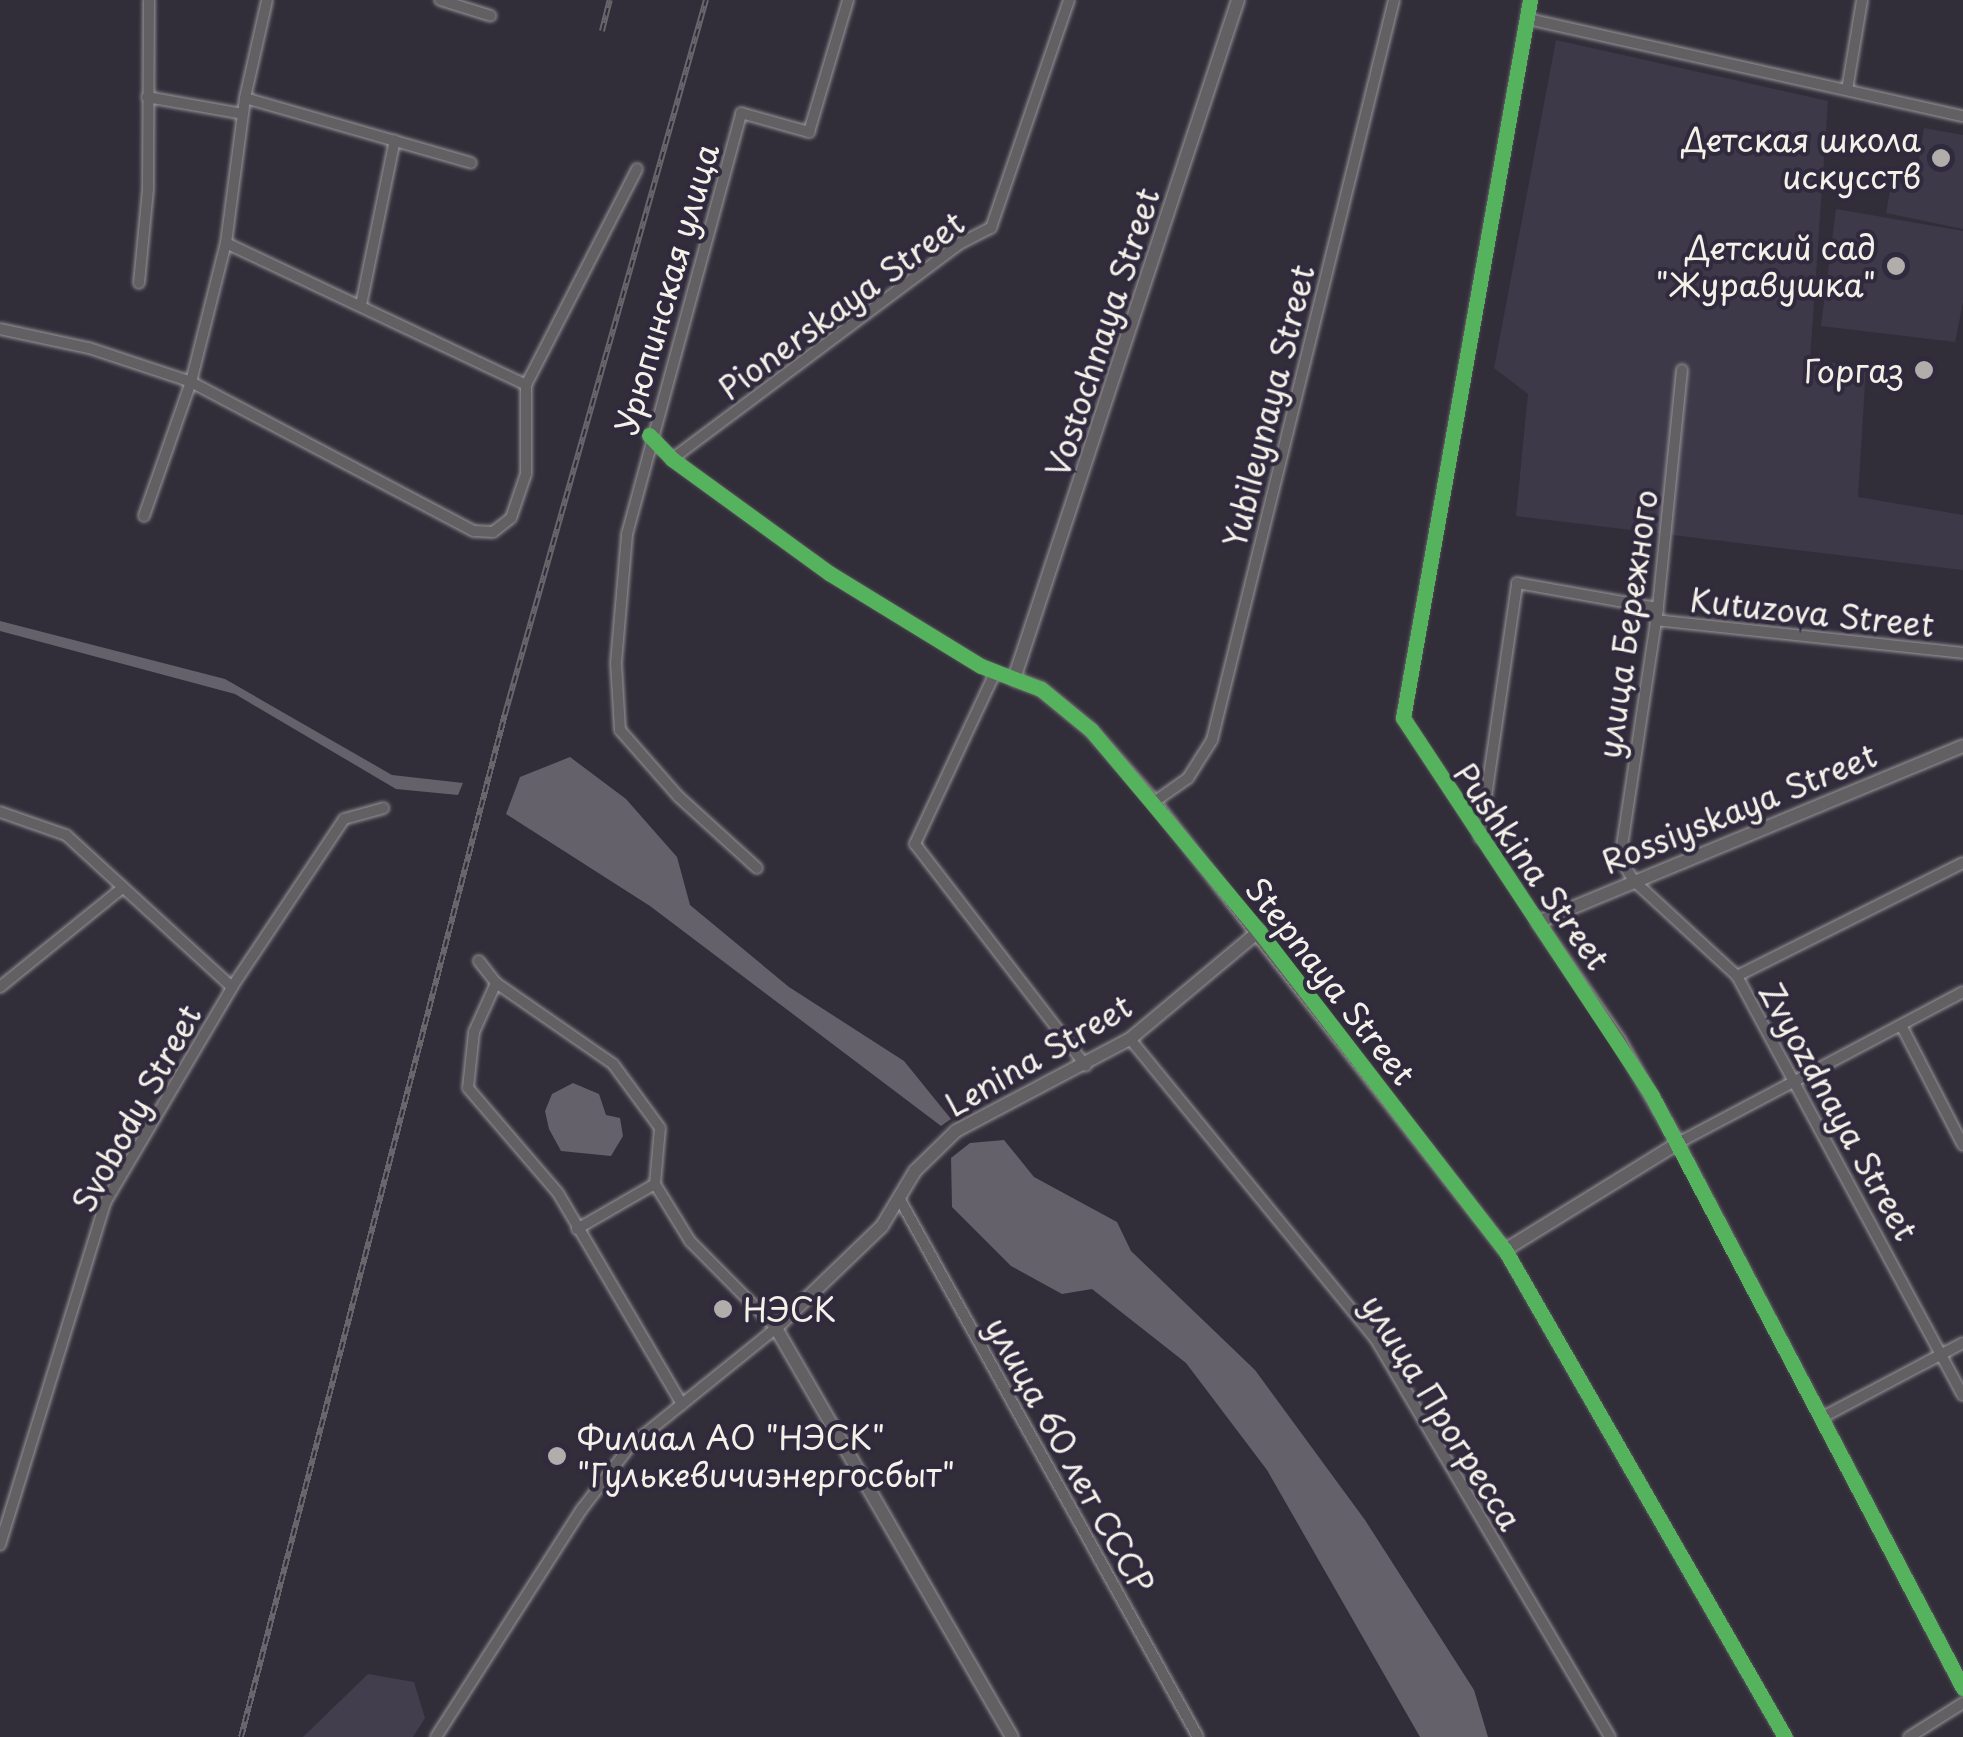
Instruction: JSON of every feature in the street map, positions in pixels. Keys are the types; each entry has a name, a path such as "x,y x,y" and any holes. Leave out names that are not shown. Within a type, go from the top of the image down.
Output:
{"street":[{"path":"139,282 146,248 149,0"},
{"path":"144,516 191,382 226,242 245,98 267,0"},
{"path":"440,0 491,16"},
{"name":"Урюпинская улица","path":"757,868 640,757 615,712 627,534 650,435 741,114 810,132 848,0"},
{"name":"Pionerskaya Street","path":"672,459 961,242 991,228 1069,0"},
{"name":"Vostochnaya Street","path":"1014,679 1238,0"},
{"name":"Yubileynaya Street","path":"1154,802 1188,778 1212,740 1394,0"},
{"name":"Pushkina Street","path":"1530,0 1403,718 1619,1040 1678,1142 1963,1688"},
{"path":"1847,90 1862,0"},
{"path":"1528,19 1963,116"},
{"path":"146,97 243,114"},
{"path":"245,98 471,163"},
{"path":"361,305 395,140"},
{"path":"0,329 89,348 191,382 474,531 493,532 510,518 526,474 526,385 637,169"},
{"path":"226,242 526,385"},
{"name":"улица Бережного","path":"1634,880 1620,858 1658,608 1682,370"},
{"name":"Stepnaya Street","path":"650,435 672,459 829,573 994,673 1041,689 1092,730 1259,931 1504,1250 1785,1737"},
{"name":"Kutuzova Street","path":"1480,838 1518,583 1658,608"},
{"name":"Kutuzova Street","path":"1655,620 1963,653"},
{"path":"994,673 915,844 1086,1066"},
{"name":"Rossiyskaya Street","path":"1538,922 1963,746"},
{"name":"Svobody Street","path":"0,1544 105,1203 232,987 344,819 384,808"},
{"path":"0,812 66,835 232,987"},
{"path":"1737,976 1963,863"},
{"name":"Zvyozdnaya Street","path":"1634,880 1737,976 1797,1080 1963,1396"},
{"path":"0,987 121,889"},
{"name":"Lenina Street","path":"436,1737 582,1509 630,1446 776,1328 848,1263 956,1132 1086,1066 1130,1039 1259,931"},
{"path":"479,960 496,983 613,1064 660,1128 655,1184 690,1241 776,1328 1012,1737"},
{"path":"496,983 474,1032 468,1088 558,1194 682,1404"},
{"path":"1504,1250 1678,1142 1963,992"},
{"path":"1901,1025 1958,1122 1963,1145"},
{"name":"улица Прогресса","path":"1130,1039 1374,1338 1610,1737"},
{"path":"577,1228 655,1184"},
{"name":"улица 60 лет СССР","path":"899,1198 1198,1737"},
{"path":"1823,1416 1963,1344"},
{"path":"1909,1737 1963,1703"}],"shaded area":[{"path":"1556,40 1828,101 1810,360 1866,367 1858,497 1963,515 1963,570 1516,516 1528,394 1494,368"},
{"name":"Детская школа искусств","path":"1924,128 1963,135 1963,229 1886,213 1892,181 1915,185"},
{"name":"Детский сад \"Журавушка\"","path":"1836,209 1963,231 1963,302 1955,342 1821,326"},
{"path":"0,621 225,679 392,775 463,783 458,795 396,789 235,694 0,631"},
{"path":"570,757 626,799 677,857 690,905 789,987 904,1061 951,1119 941,1126 650,906 506,814 520,777"},
{"path":"573,1083 599,1094 606,1115 620,1118 623,1136 611,1156 561,1151 549,1129 545,1111 552,1094"},
{"path":"1004,1140 1034,1177 1117,1222 1131,1251 1255,1370 1365,1520 1474,1690 1488,1737 1420,1737 1267,1470 1186,1363 1092,1289 1062,1294 1011,1266 952,1207 951,1158 970,1143"},
{"path":"368,1674 414,1682 425,1718 413,1737 303,1737"}],"railway":[{"path":"602,31 610,0"},
{"path":"241,1737 505,714 706,0"}],"cycle path":[{"path":"1530,0 1403,718 1652,1096 1963,1688"},
{"path":"649,435 672,459 829,573 981,666 1041,689 1091,730 1259,931 1505,1250 1785,1737"}],"place":[{"name":"Детская школа искусств","path":"1941,158"},
{"name":"Детский сад \"Журавушка\"","path":"1896,266"},
{"name":"Горгаз","path":"1924,370"},
{"name":"НЭСК","path":"723,1309"},
{"name":"Филиал АО \"НЭСК\" \"Гулькевичиэнергосбыт\"","path":"557,1456"}]}
